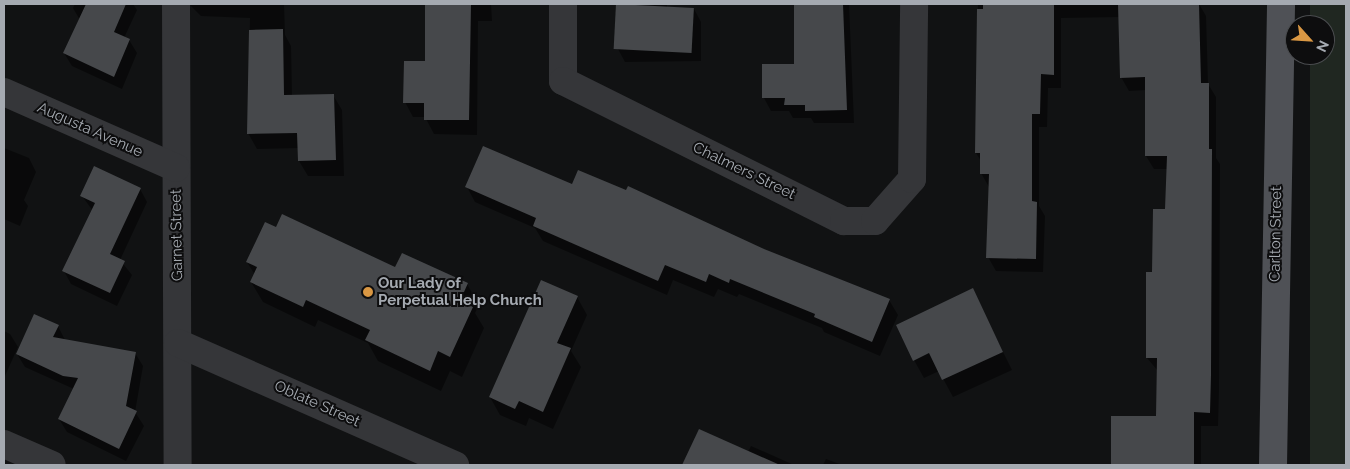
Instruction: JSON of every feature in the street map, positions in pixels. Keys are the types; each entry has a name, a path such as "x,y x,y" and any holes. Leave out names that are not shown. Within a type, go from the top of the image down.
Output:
{"main road":[{"name":"Carlton Street","path":"1273,465 1281,4"}],"street":[{"name":"Garnet Street","path":"176,4 178,465"},
{"name":"Chalmers Street","path":"563,4 563,81 844,221 875,221 912,179 914,4"},
{"name":"Augusta Avenue","path":"4,92 176,168"},
{"name":"Oblate Street","path":"178,344 455,465"},
{"path":"4,444 52,465"}],"shaded area":[{"path":"1310,4 1346,4 1346,465 1310,465 1310,65 1335,65 1335,15 1310,15"}],"building":[{"path":"86,4 126,4 114,32 130,39 114,77 63,53"},
{"path":"425,4 471,4 469,120 424,120 424,103 403,103 404,61 425,61"},
{"path":"616,4 694,8 692,53 614,49"},
{"path":"794,4 843,4 847,110 805,111 805,105 784,105 785,98 762,98 762,64 794,64"},
{"path":"983,4 1054,4 1054,75 1041,74 1040,114 1032,114 1032,201 1037,202 1036,259 986,258 989,174 980,174 980,153 975,153 977,9 983,9"},
{"path":"1118,4 1199,4 1201,83 1209,83 1209,149 1212,149 1211,375 1210,413 1194,412 1194,465 1111,465 1111,416 1156,416 1157,358 1146,358 1146,272 1152,272 1153,209 1165,209 1167,156 1145,156 1145,77 1120,78"},
{"path":"283,29 284,95 334,94 336,160 298,161 297,133 247,134 249,30"},
{"path":"483,146 572,184 578,170 626,190 628,186 764,249 890,299 872,342 814,317 815,314 730,279 729,283 709,274 706,282 665,265 658,281 533,226 536,218 465,187"},
{"path":"94,166 141,188 110,254 125,261 110,293 62,271 95,203 80,196"},
{"name":"Our Lady of Perpetual Help Church","path":"282,214 395,267 402,253 468,283 460,301 473,307 450,357 438,351 430,371 365,340 370,330 306,300 303,307 250,282 257,267 246,262 265,222 276,227"},
{"path":"541,280 578,296 557,343 571,348 543,412 519,401 515,409 489,397"},
{"path":"973,288 1003,352 942,380 929,353 913,361 896,325"},
{"path":"34,314 59,325 53,337 136,352 126,406 137,411 119,449 58,419 78,378 63,376 16,354"},
{"path":"699,429 780,465 682,465"}],"place":[{"name":"Our Lady of Perpetual Help Church","path":"368,292"}]}
